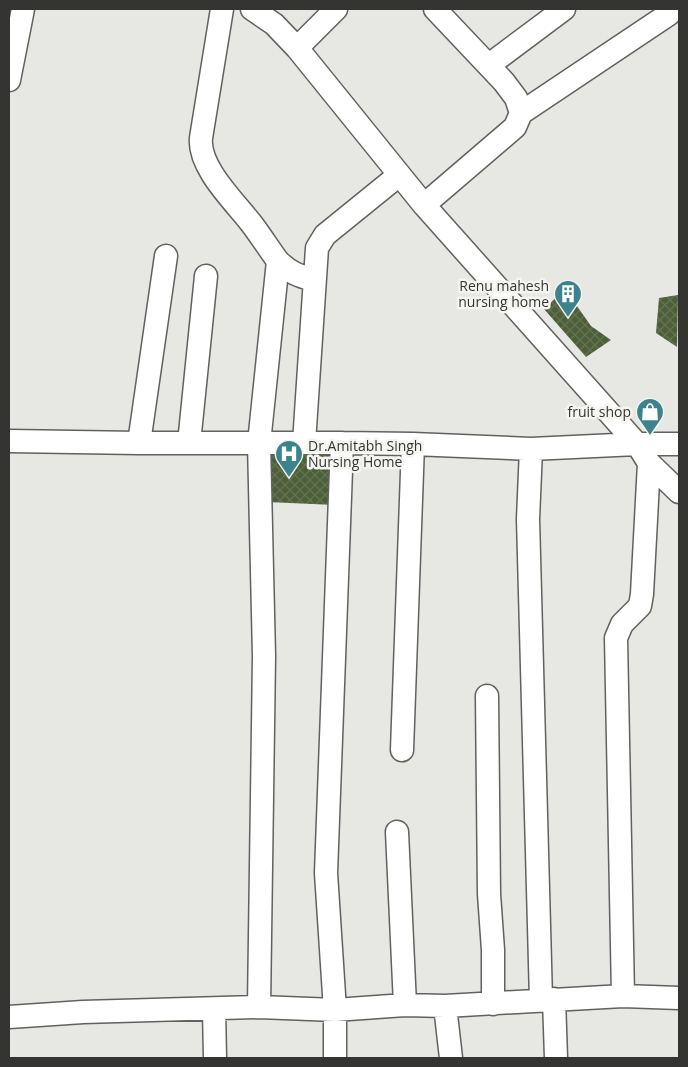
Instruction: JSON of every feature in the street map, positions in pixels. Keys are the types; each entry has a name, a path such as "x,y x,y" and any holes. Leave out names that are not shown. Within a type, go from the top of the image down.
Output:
{"street":[{"path":"9,80 23,9"},
{"path":"222,9 200,146 215,178 278,262 297,276 314,280"},
{"path":"252,9 274,24 297,48 424,206 637,444 648,463 679,492"},
{"path":"297,48 336,9"},
{"path":"434,9 489,65 516,98 521,113"},
{"path":"489,65 564,9"},
{"path":"424,206 515,127 521,113 669,14"},
{"path":"304,443 317,248 325,235 399,175"},
{"path":"139,443 166,256"},
{"path":"259,1007 264,656 259,443 278,262"},
{"path":"188,443 206,276"},
{"path":"9,440 139,443 342,442 531,450 637,444 679,444"},
{"path":"335,1058 335,1010 326,873 342,442"},
{"path":"402,750 413,444"},
{"path":"531,450 528,519 548,1000 556,1058"},
{"path":"623,996 616,638 622,624 640,606 648,463"},
{"path":"487,696 493,1004"},
{"path":"397,832 404,1005"},
{"path":"9,1018 83,1012 259,1007 335,1010 404,1005 493,1004 623,996 679,998"},
{"path":"445,1006 450,1058"},
{"path":"214,1009 215,1058"}],"building":[{"name":"Renu mahesh nursing home","path":"565,289 591,326 611,340 586,357 544,309"},
{"path":"678,295 677,347 656,333 659,298"},
{"path":"268,450 336,452 335,505 267,502"}],"place":[{"name":"Renu mahesh nursing home","path":"568,318"},
{"name":"fruit shop","path":"650,436"},
{"name":"Dr.Amitabh Singh Nursing Home","path":"289,478"}]}
